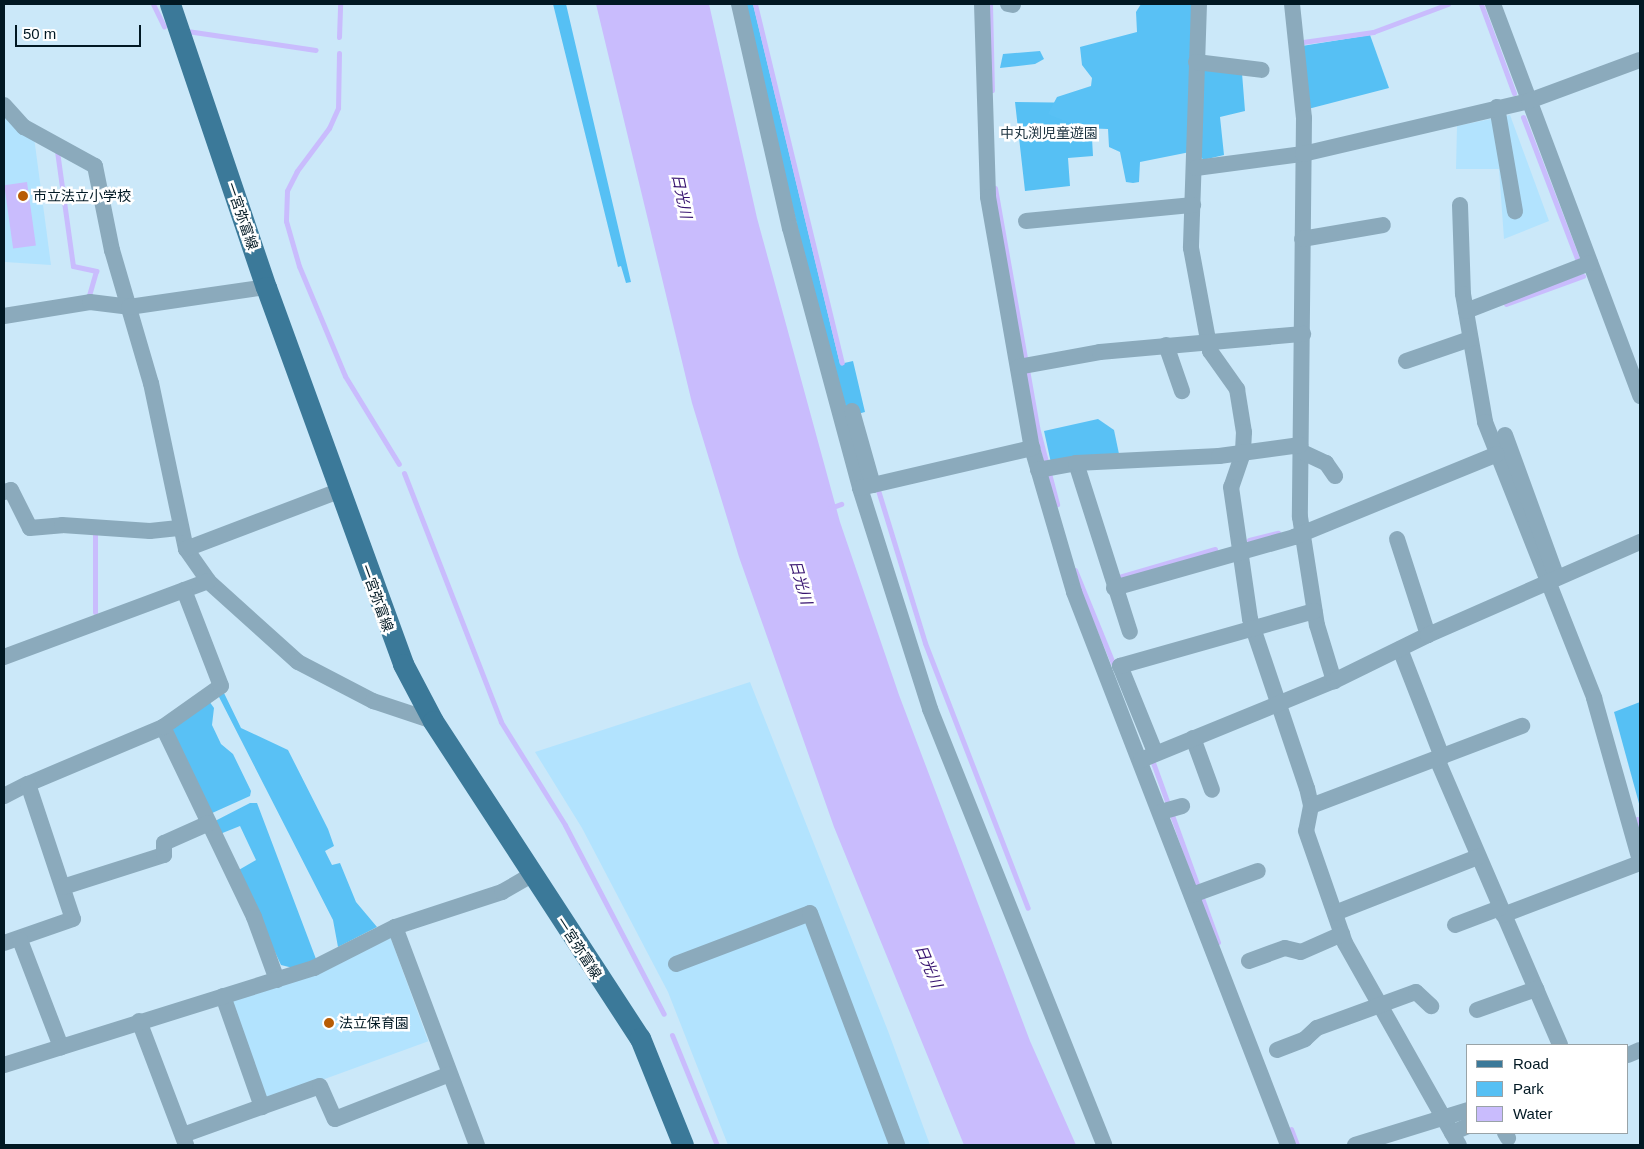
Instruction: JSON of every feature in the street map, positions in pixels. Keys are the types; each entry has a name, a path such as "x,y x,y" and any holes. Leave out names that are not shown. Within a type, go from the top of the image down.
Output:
{"main road":[{"name":"一宮弥富線","path":"170,4 266,287 399,655 433,721 640,1038 683,1145"}],"street":[{"path":"739,4 790,228 930,709 1104,1145"},
{"path":"982,4 988,197 1024,366 1032,448 1045,469 1074,592 1149,756 1171,809 1197,893 1288,1145"},
{"path":"1199,4 1196,62 1196,168 1192,248 1210,351 1236,389 1243,453 1230,487 1253,628 1279,702 1311,806 1306,831 1342,934 1378,1005 1455,1139 1466,1128"},
{"path":"1292,4 1303,88 1301,532 1314,611 1334,681"},
{"path":"1493,4 1640,396"},
{"path":"1196,168 1303,154 1529,101 1640,60"},
{"path":"1196,62 1262,70"},
{"path":"4,106 24,126 95,166 129,307 151,383 186,550 208,581 298,662 373,701 433,721"},
{"path":"1497,107 1514,211"},
{"path":"1026,221 1193,205"},
{"path":"1460,205 1466,311 1485,422 1552,581"},
{"path":"1302,239 1384,225"},
{"path":"1466,311 1590,263"},
{"path":"4,316 90,302 129,307 266,287"},
{"path":"1024,366 1166,345 1302,334"},
{"path":"1406,360 1470,339"},
{"path":"1166,345 1182,392"},
{"path":"852,411 866,486"},
{"path":"1455,925 1502,911 1640,862 1594,698 1552,581 1505,435"},
{"path":"866,486 1032,448"},
{"path":"1045,469 1076,463 1300,448 1326,463 1335,476"},
{"path":"1114,588 1240,552 1301,532 1497,454"},
{"path":"1076,463 1114,588 1130,632"},
{"path":"4,492 11,490 30,528 62,525 150,532 182,528"},
{"path":"186,550 339,490"},
{"path":"1397,538 1428,635"},
{"path":"1149,756 1334,681 1428,635 1640,542"},
{"path":"4,657 208,581"},
{"path":"4,796 163,727 221,686 184,590"},
{"path":"1149,756 1120,666 1314,611"},
{"path":"1400,649 1478,857 1560,1044"},
{"path":"1311,806 1522,726"},
{"path":"163,727 254,917 277,980"},
{"path":"1193,738 1212,790"},
{"path":"4,943 20,940 73,919 28,784"},
{"path":"63,887 164,855 164,843 209,823"},
{"path":"1334,913 1478,857"},
{"path":"1197,893 1258,871"},
{"path":"4,1065 139,1021 314,968 395,927 502,892 532,875"},
{"path":"676,964 810,913 897,1145"},
{"path":"395,927 477,1145"},
{"path":"1248,961 1285,948 1301,952 1342,934"},
{"path":"20,940 61,1047"},
{"path":"1477,1010 1536,989"},
{"path":"1277,1050 1305,1039 1317,1028 1416,992 1431,1006"},
{"path":"223,996 262,1107"},
{"path":"139,1021 184,1140 262,1107 320,1086 335,1119 450,1074"},
{"path":"1355,1145 1466,1111"}],"shaded area":[{"path":"1141,4 1193,4 1190,152 1140,162 1139,182 1133,183 1126,182 1120,152 1109,147 1108,129 1082,128 1048,114 1057,97 1091,86 1092,78 1082,65 1080,47 1137,32 1136,12"},
{"path":"1040,51 1044,59 1035,64 1000,68 1003,54"},
{"path":"1510,115 1549,221 1504,239 1499,169 1456,169 1457,126"},
{"name":"市立法立小学校","path":"8,116 34,137 51,265 5,262 4,117"},
{"path":"1098,419 1114,430 1119,454 1051,463 1044,431"},
{"path":"750,682 888,1031 930,1145 728,1145 668,992 582,828 535,752"},
{"path":"224,693 241,728 288,750 328,829 334,846 325,851 332,865 340,863 356,902 377,927 338,947 333,920 218,695"},
{"path":"209,701 214,708 212,725 221,744 233,754 251,791 250,796 210,814 169,728"},
{"path":"250,803 257,803 316,959 293,968 281,965 237,871 256,860 240,826 220,834 215,821"},
{"name":"法立保育園","path":"390,936 428,1041 266,1100 227,995"}],"green space":[{"path":"553,4 566,4 631,282 626,283 621,266 618,267"},
{"path":"744,4 753,4 840,364 853,361 865,412 850,416 832,371"},
{"path":"1370,35 1389,88 1308,109 1302,46"},
{"path":"1201,68 1242,73 1245,111 1220,117 1224,155 1203,160 1199,152"},
{"name":"中丸渕児童遊園","path":"1015,102 1090,103 1093,156 1068,158 1070,186 1025,191"},
{"path":"1640,702 1640,807 1614,712"}],"water":[{"name":"日光川","path":"596,4 709,4 757,218 840,522 899,695 1030,1041 1076,1145 964,1145 834,827 739,557 692,403"},
{"path":"27,182 36,245 13,249 4,185"}],"waterway":[{"path":"153,4 164,27"},
{"path":"339,37 340,4"},
{"path":"755,4 842,363"},
{"path":"990,4 992,90"},
{"path":"1303,42 1373,32 1448,4"},
{"path":"1481,4 1514,93"},
{"path":"187,31 316,50"},
{"path":"339,53 338,108 329,128 297,171 287,191 286,221 299,266 345,376 399,464"},
{"path":"1523,117 1578,261"},
{"path":"57,151 73,266 96,271 89,296"},
{"path":"995,188 1037,427 1057,504"},
{"path":"1506,304 1583,276"},
{"path":"404,473 501,722 565,825 664,1014"},
{"path":"878,490 925,643 1028,908"},
{"path":"830,508 841,504"},
{"path":"95,532 95,612"},
{"path":"1249,540 1278,533"},
{"path":"1119,577 1215,549"},
{"path":"1075,570 1115,668"},
{"path":"1151,757 1218,942"},
{"path":"1637,819 1640,832"},
{"path":"672,1035 717,1145"},
{"path":"1291,1129 1297,1145"}],"place":[{"name":"市立法立小学校","path":"23,196"},
{"name":"法立保育園","path":"329,1023"}]}
